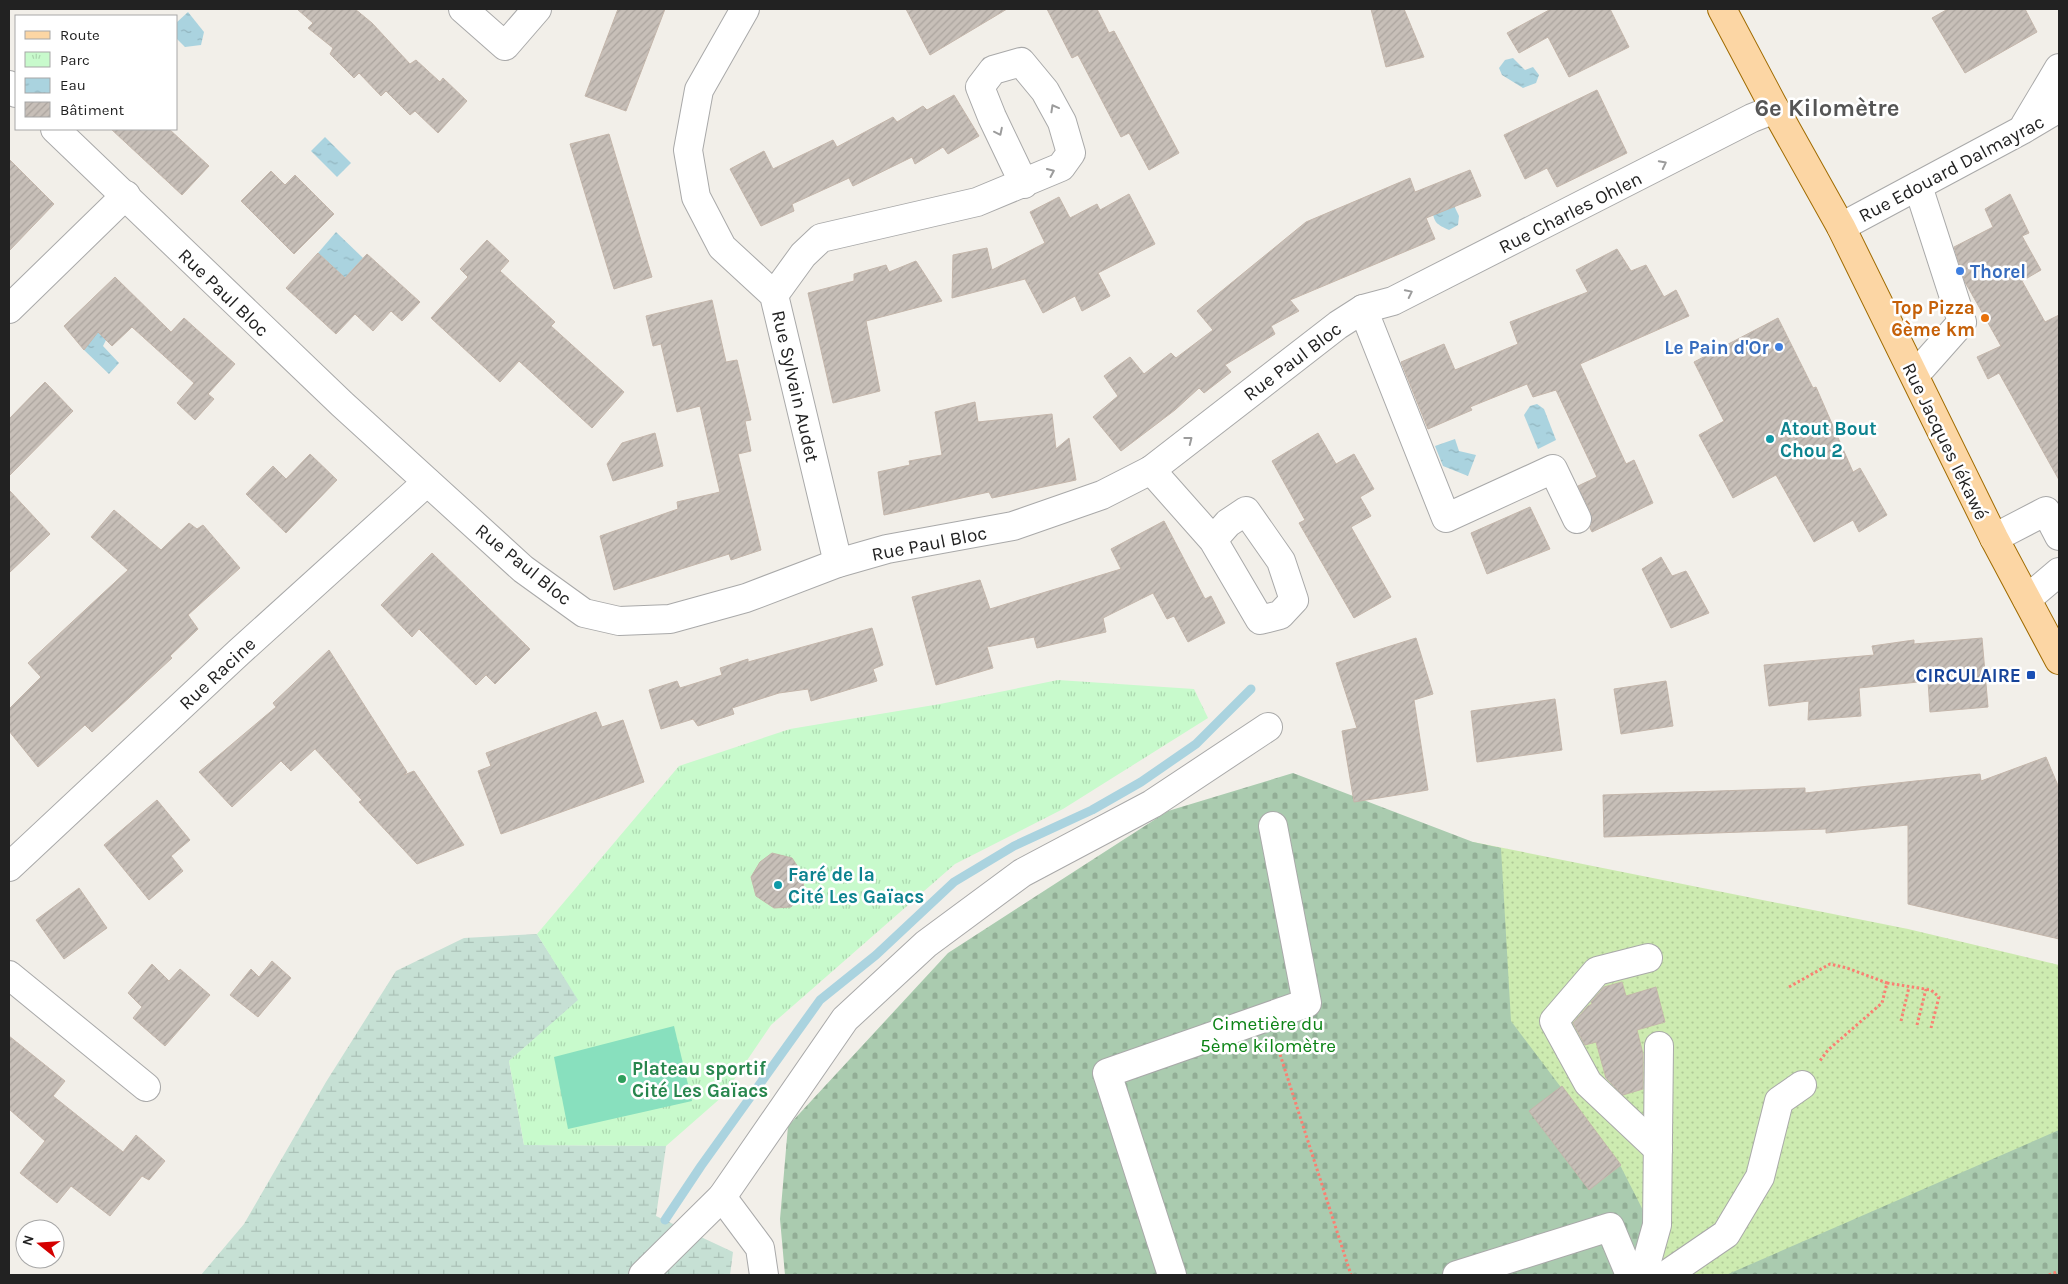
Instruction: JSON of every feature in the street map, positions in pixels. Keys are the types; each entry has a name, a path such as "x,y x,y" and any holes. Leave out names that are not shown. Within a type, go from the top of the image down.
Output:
{"main road":[{"name":"Rue Jacques Iékawé","path":"1722,9 1841,227 1994,538 2059,660"}],"street":[{"path":"463,9 505,46 537,9"},
{"name":"Rue Sylvain Audet","path":"745,9 699,90 688,150 696,197 722,247 774,296 838,563"},
{"path":"2022,130 2059,68"},
{"name":"Rue Edouard Dalmayrac","path":"1841,227 2022,130 2059,108"},
{"name":"Rue Charles Ohlen","path":"1363,309 1393,301 1752,118 1775,109"},
{"name":"Rue Paul Bloc","path":"56,130 126,195 210,279 523,569 584,612 618,621 670,619 746,598 838,563 887,549 1013,526 1102,496 1151,470 1338,325 1363,309"},
{"path":"774,296 803,255 820,238 977,202 1024,184"},
{"path":"1915,375 1962,322 1918,186"},
{"path":"9,308 126,195"},
{"path":"1363,309 1446,518 1553,469 1577,519"},
{"path":"1151,470 1213,540"},
{"name":"Rue Racine","path":"9,867 238,653 427,482"},
{"path":"1994,538 2046,511 2059,536"},
{"path":"2027,599 2059,572"},
{"path":"643,1275 722,1197 844,1019 926,944 1022,873 1152,804 1268,727"},
{"path":"1172,1275 1107,1073 1306,1003 1273,826"},
{"path":"1648,958 1597,971 1554,1020 1588,1083 1658,1149"},
{"path":"9,975 146,1087"},
{"path":"1643,1275 1657,1225 1659,1046"},
{"path":"1666,1275 1726,1234 1760,1177 1779,1101 1802,1085"},
{"path":"722,1197 760,1248 764,1275"},
{"path":"1457,1275 1610,1227 1630,1275"}],"path":[{"path":"1789,987 1830,964 1847,968 1887,983 1931,990 1939,997 1931,1028"},
{"path":"1802,1085 1828,1050 1882,1003 1887,983"},
{"path":"1901,1021 1909,987"},
{"path":"1917,1025 1926,990"},
{"path":"1268,1017 1351,1275"},
{"path":"2049,1275 2059,1271"}],"green space":[{"path":"1058,680 1194,689 1208,718 1063,809 955,864 771,1025 723,1096 666,1146 524,1145 509,1061 578,1000 537,934 679,766 790,729 940,704"},
{"name":"Cimetière du 5ème kilomètre","path":"1293,773 1473,842 1501,848 1511,1021 1621,1167 1650,1224 1659,1275 785,1275 780,1219 788,1126 948,953 1168,811"},
{"path":"1473,842 1908,929 2059,965 2059,1271 2049,1275 1638,1275 1528,1226"},
{"path":"537,934 579,1000 509,1061 524,1145 666,1146 656,1216 733,1252 730,1275 201,1275 244,1224 326,1082 396,971 464,938"},
{"name":"Plateau sportif Cité Les Gaïacs","path":"674,1026 692,1101 568,1129 554,1057"},
{"path":"2059,1130 2059,1275 1726,1275"}],"water":[{"path":"188,12 204,32 201,45 185,47 178,40 178,21"},
{"path":"1513,58 1525,70 1533,67 1539,75 1536,83 1523,88 1502,75 1499,68 1505,60"},
{"path":"325,137 351,163 337,177 311,151"},
{"path":"1446,189 1459,216 1458,225 1449,230 1436,222 1432,208"},
{"path":"336,232 363,258 345,278 318,253"},
{"path":"98,332 106,340 103,346 119,363 109,374 84,350"},
{"path":"1537,404 1544,409 1556,440 1538,449 1524,415 1530,406"},
{"path":"1455,439 1459,451 1476,455 1468,476 1443,466 1435,446"}],"building":[{"path":"297,9 355,9 372,23 410,64 416,60 440,82 443,78 467,101 438,133 415,111 410,115 386,91 381,96 359,73 354,78 330,54 333,48 308,28 313,23"},
{"path":"618,9 665,9 626,111 585,96"},
{"path":"906,9 1007,9 930,55"},
{"path":"1047,9 1097,9 1109,33 1114,31 1179,153 1149,170 1129,133 1121,137 1078,55 1072,58"},
{"path":"1371,9 1404,9 1424,57 1386,67"},
{"path":"1551,9 1610,9 1629,47 1569,77 1548,37 1519,53 1507,33"},
{"path":"1948,9 2025,9 2037,32 1965,73 1932,18"},
{"path":"1597,90 1627,153 1557,187 1547,168 1525,179 1504,135"},
{"path":"954,95 979,136 948,154 943,147 915,164 912,157 853,186 849,178 792,204 794,211 761,226 730,169 764,151 773,169 833,140 837,147 893,117 897,122 923,106 927,110"},
{"path":"112,130 170,130 209,166 182,195"},
{"path":"609,134 652,277 614,289 570,144"},
{"path":"9,159 54,204 9,251"},
{"path":"1470,170 1481,196 1426,218 1435,239 1290,300 1299,311 1271,326 1275,334 1225,365 1231,372 1204,393 1199,388 1175,410 1121,451 1093,417 1118,396 1104,376 1130,357 1144,374 1171,353 1176,358 1213,330 1197,311 1306,222 1410,178 1415,192"},
{"path":"271,171 285,185 295,175 334,214 294,254 241,201"},
{"path":"1129,194 1155,244 1098,273 1110,296 1082,311 1075,296 1043,313 1025,279 952,298 953,255 987,248 992,270 1045,243 1030,212 1059,197 1070,218 1097,204 1100,210"},
{"path":"2010,194 2029,233 2022,236 2041,270 2022,281 2045,322 2059,315 2059,480 1999,373 1988,379 1977,357 2001,346 1965,282 1954,247 1993,227 1985,209"},
{"path":"487,240 509,261 500,271 555,322 551,326 624,392 592,428 519,361 500,382 431,318 468,277 460,269"},
{"path":"1617,249 1631,271 1646,265 1664,297 1676,290 1689,316 1580,364 1626,464 1634,460 1653,503 1592,532 1590,528 1592,521 1591,513 1578,486 1597,477 1556,390 1533,397 1527,384 1470,407 1472,410 1428,429 1401,362 1444,344 1455,370 1518,344 1510,322 1588,292 1576,270"},
{"path":"318,253 345,278 367,254 420,302 402,321 391,311 373,331 355,314 336,334 286,288"},
{"path":"916,261 942,301 866,321 880,391 833,403 808,293 854,281 854,274 886,265 889,272"},
{"path":"115,277 171,332 184,318 235,364 208,394 214,399 195,420 177,403 194,383 132,327 112,346 98,332 84,350 64,326"},
{"path":"712,300 726,362 737,360 751,420 745,421 751,451 738,454 761,550 731,560 729,554 614,590 600,536 678,509 677,502 720,492 700,406 677,412 661,344 653,346 646,316"},
{"path":"1778,318 1813,388 1816,387 1853,472 1860,468 1887,515 1859,532 1853,520 1814,542 1776,475 1733,498 1699,435 1724,421 1694,362"},
{"path":"45,382 73,411 9,476 9,419"},
{"path":"975,402 978,422 1052,414 1056,449 1069,438 1076,480 992,498 989,492 884,515 878,472 910,465 909,461 942,455 935,412"},
{"path":"655,433 663,466 613,481 607,464 622,443"},
{"path":"1318,433 1336,464 1354,454 1374,489 1360,497 1371,516 1351,527 1391,597 1354,618 1299,523 1305,520 1272,461"},
{"path":"310,454 337,480 286,533 246,494 273,466 286,479"},
{"path":"9,490 50,534 9,573"},
{"path":"1530,507 1550,549 1487,574 1471,533"},
{"path":"114,510 161,550 189,523 197,529 203,525 240,568 188,615 198,629 170,656 172,658 92,732 85,725 38,767 9,731 9,709 41,677 28,663 128,570 91,537"},
{"path":"1164,521 1205,599 1211,596 1225,623 1188,642 1174,616 1167,619 1153,593 1103,618 1106,632 1037,648 1034,637 987,647 993,668 936,685 912,597 980,580 990,609 1121,569 1111,549"},
{"path":"432,553 530,649 495,684 486,675 476,685 419,629 412,637 381,605"},
{"path":"1661,557 1672,576 1686,571 1709,613 1671,628 1642,569"},
{"path":"872,628 883,665 873,669 877,681 811,701 808,689 779,693 732,708 734,714 698,726 693,719 661,729 649,690 677,681 680,688 722,675 720,668 748,659 748,662"},
{"path":"1416,638 1433,694 1414,700 1428,790 1354,802 1342,731 1357,728 1336,663"},
{"path":"1982,638 1988,707 1930,712 1928,681 1859,688 1861,716 1808,720 1809,701 1769,706 1764,665 1874,655 1872,646 1914,640 1914,644"},
{"path":"329,650 407,772 404,775 414,771 464,845 417,864 359,802 362,800 315,749 291,771 281,761 232,807 199,772 276,707 273,703"},
{"path":"1666,681 1673,726 1621,734 1614,689"},
{"path":"1555,699 1562,750 1477,762 1471,711"},
{"path":"596,712 602,727 623,720 644,782 501,834 478,771 491,766 486,753"},
{"path":"2046,757 2059,788 2059,939 1908,904 1908,825 1826,833 1826,829 1604,837 1603,795 1805,788 1805,793 1980,774 1981,781"},
{"path":"157,800 190,840 171,856 183,871 149,900 104,845"},
{"name":"Faré de la Cité Les Gaïacs","path":"772,853 792,858 804,876 803,893 791,907 774,908 756,896 751,877 760,862"},
{"path":"79,888 107,928 64,959 36,920"},
{"path":"272,961 291,978 258,1017 230,995 251,969 259,977"},
{"path":"152,964 169,981 180,969 210,995 165,1046 133,1018 142,1007 128,993"},
{"path":"1622,982 1626,996 1656,987 1665,1022 1637,1030 1643,1054 1643,1089 1623,1095 1606,1078 1596,1042 1585,1045 1573,1023 1592,1004 1591,1002 1604,987"},
{"path":"9,1036 65,1081 53,1096 123,1152 136,1135 165,1161 149,1180 142,1176 110,1216 71,1186 57,1203 20,1173 45,1141 9,1109"},
{"path":"1562,1086 1621,1165 1589,1190 1529,1111"}],"waterway":[{"path":"665,1220 701,1166 820,1000 876,955 954,882 1014,846 1092,810 1141,782 1196,744 1251,689"}],"place":[{"name":"Thorel","path":"1960,271"},
{"name":"Top Pizza 6ème km","path":"1985,318"},
{"name":"Le Pain d'Or","path":"1779,347"},
{"name":"Atout Bout Chou 2","path":"1770,439"},
{"name":"CIRCULAIRE","path":"2031,675"},
{"name":"Faré de la Cité Les Gaïacs","path":"778,885"},
{"name":"Plateau sportif Cité Les Gaïacs","path":"622,1079"}],"district":[{"name":"6e Kilomètre","path":"1827,108"}]}
